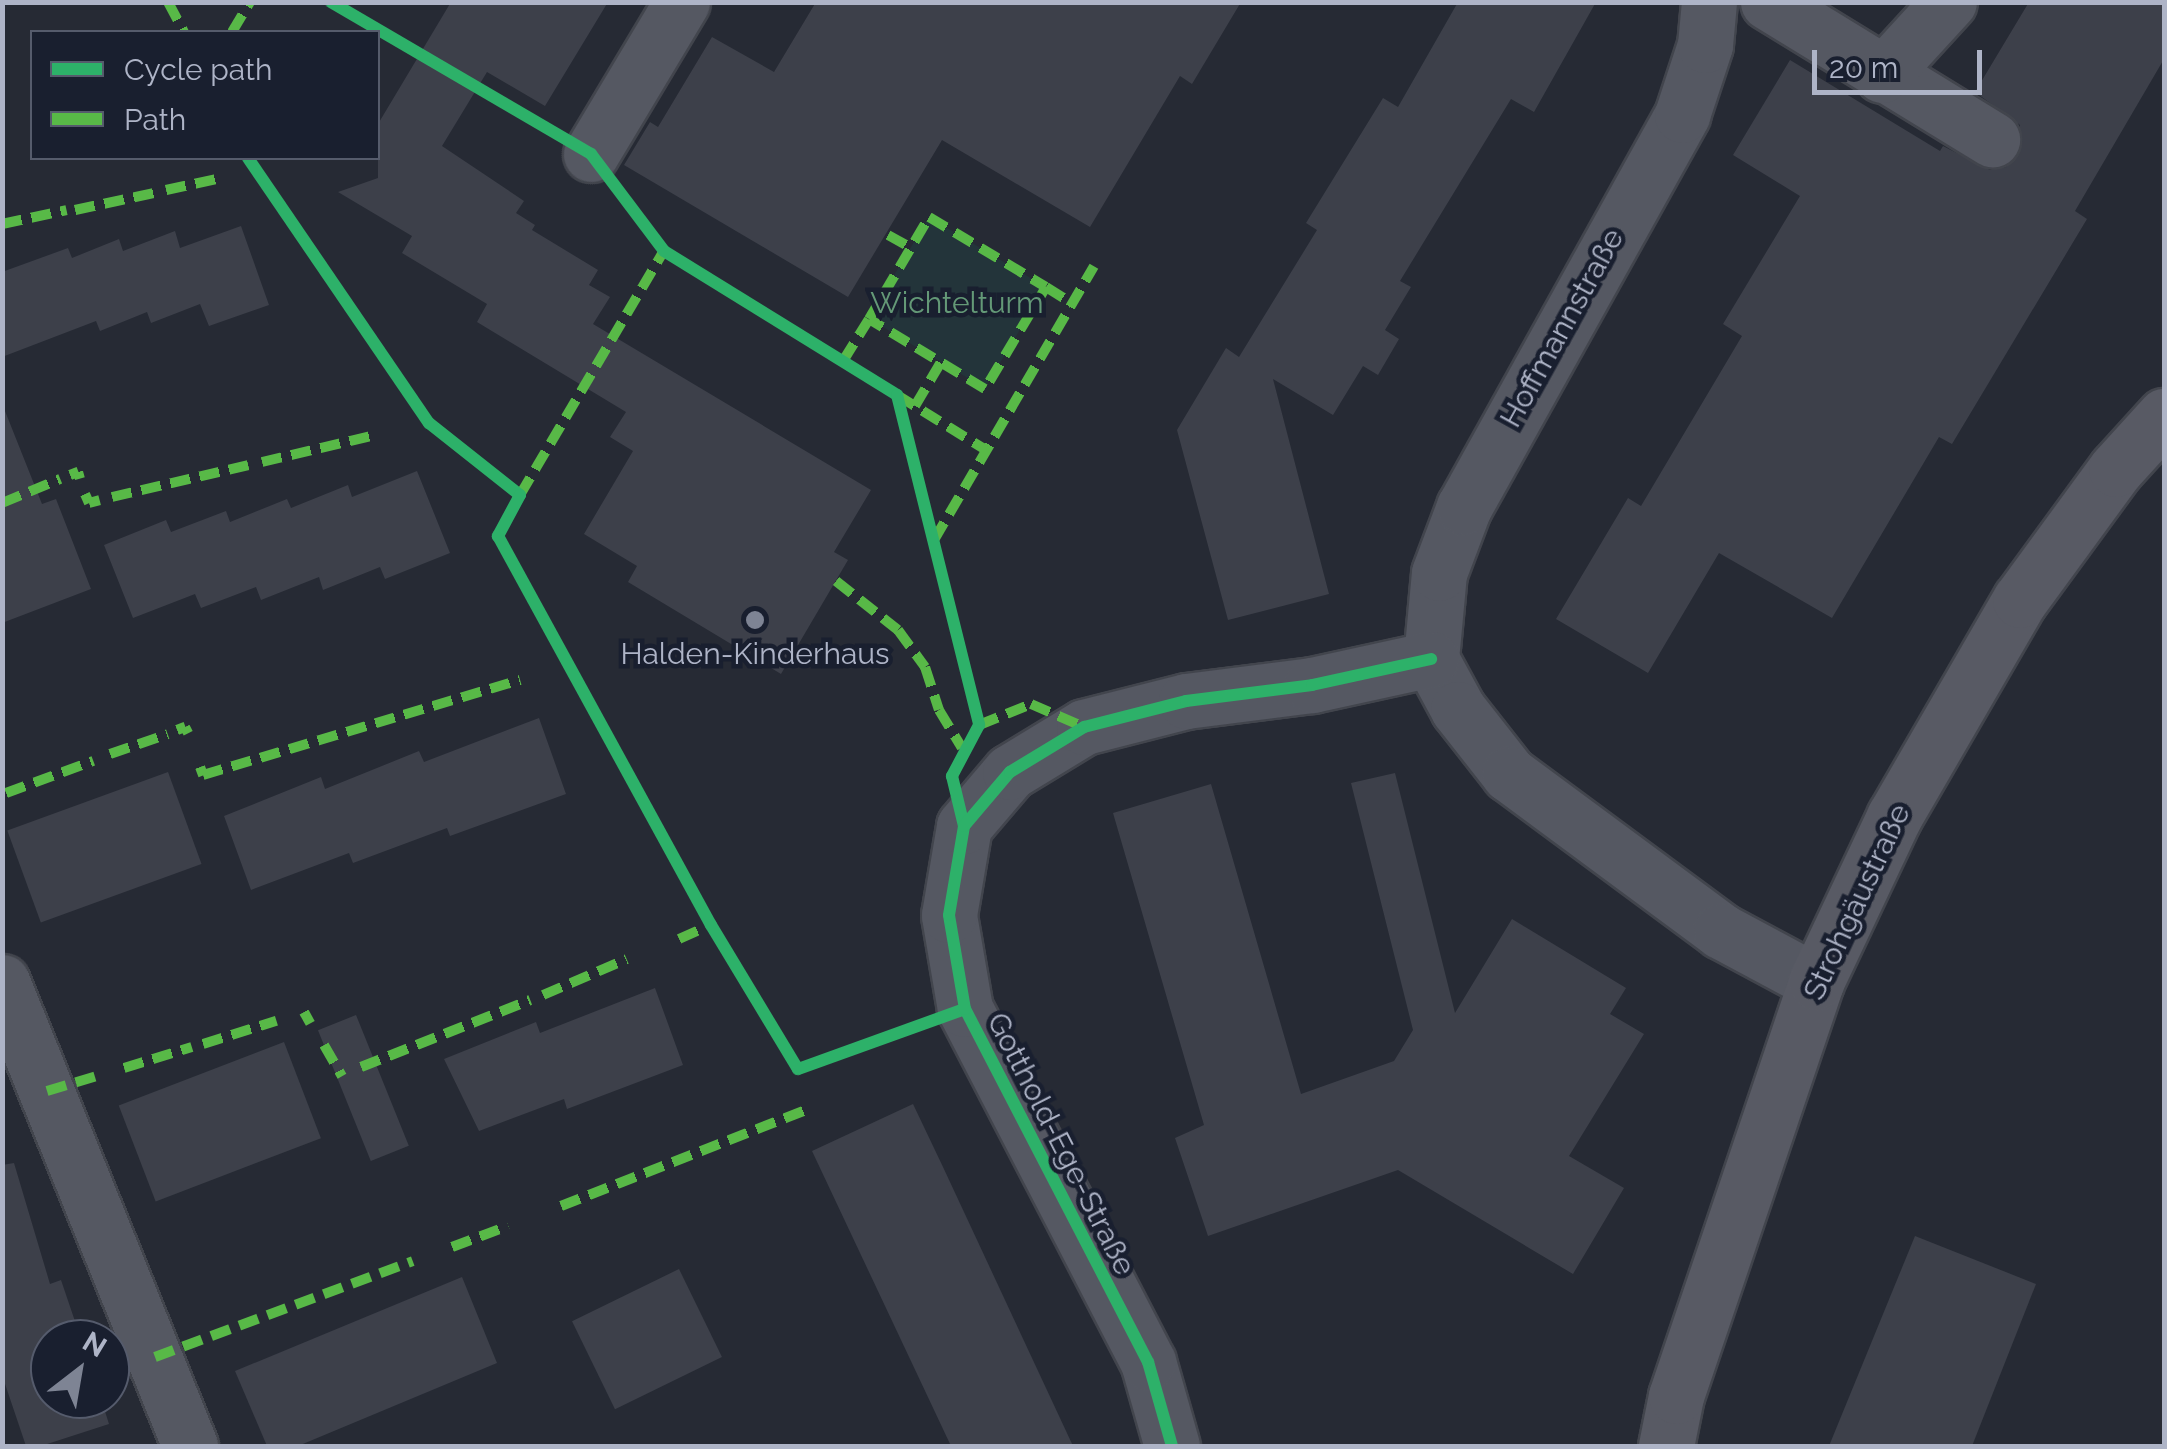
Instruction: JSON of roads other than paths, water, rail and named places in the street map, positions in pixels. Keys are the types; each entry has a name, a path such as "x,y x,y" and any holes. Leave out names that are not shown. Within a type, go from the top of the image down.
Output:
{"main road":[{"name":"Strohgäustraße","path":"1666,1446 1816,982 1894,816 2020,600 2116,470 2164,416"}],"street":[{"path":"591,154 682,2"},
{"name":"Hoffmannstraße","path":"1431,659 1439,573 1464,507 1682,115 1705,45 1709,2"},
{"path":"1768,2 1882,75 1992,138"},
{"path":"1882,75 1948,2"},
{"path":"1431,659 1458,709 1509,774 1721,932 1816,982"},
{"name":"Gotthold-Ege-Straße","path":"1172,1446 1148,1362 965,1009 949,915 964,826 1010,772 1084,728 1186,701 1431,659"},
{"path":"2,982 190,1446"}],"place":[{"name":"Halden-Kinderhaus","path":"755,620"}],"park label":[{"name":"Wichtelturm","path":"957,303"}]}
